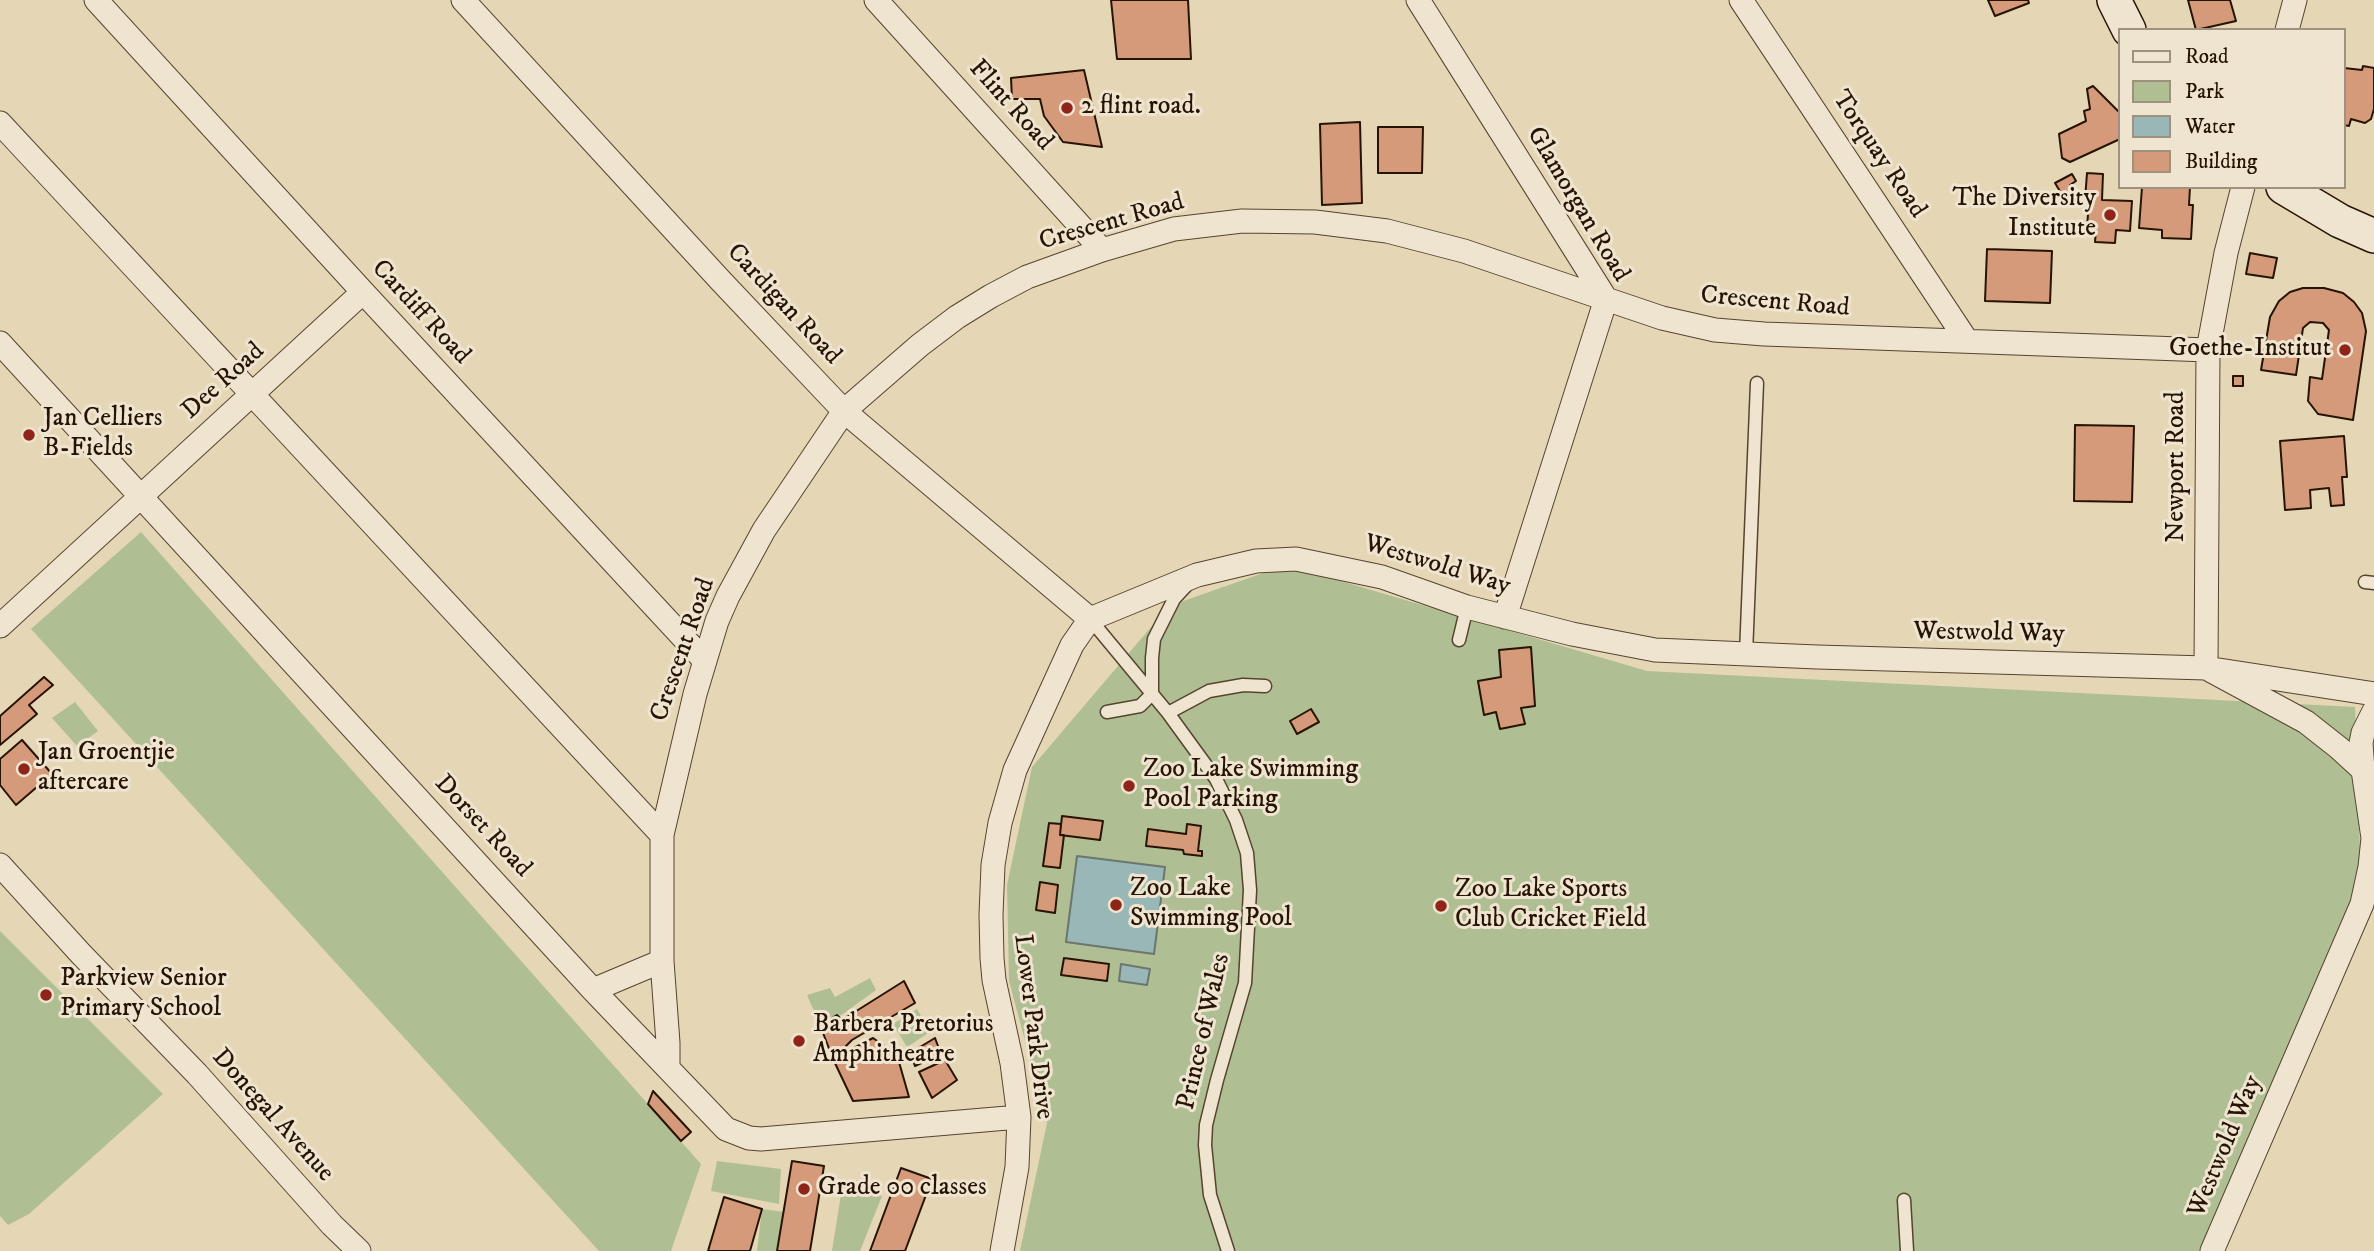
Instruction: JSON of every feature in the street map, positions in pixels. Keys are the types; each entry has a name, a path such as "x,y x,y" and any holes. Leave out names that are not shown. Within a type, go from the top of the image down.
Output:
{"main road":[{"path":"2286,189 2340,221 2374,236"}],"street":[{"name":"Cardiff Road","path":"96,0 705,661"},
{"name":"Cardigan Road","path":"463,0 712,271 845,411 1090,619"},
{"name":"Flint Road","path":"876,0 1102,250"},
{"name":"Glamorgan Road","path":"1418,0 1606,299 1506,617"},
{"name":"Torquay Road","path":"1741,0 1967,341"},
{"path":"2288,28 2295,0"},
{"path":"0,123 662,835"},
{"name":"Newport Road","path":"2206,668 2208,350 2226,253 2242,189"},
{"name":"Crescent Road","path":"668,1067 662,961 662,835 683,737 705,661 728,596 764,530 845,411 920,345 979,303 1027,277 1102,250 1174,229 1242,221 1315,222 1400,234 1464,251 1662,318 1715,330 2208,350"},
{"name":"Dee Road","path":"0,626 363,292"},
{"name":"Dorset Road","path":"0,343 593,990 726,1129 748,1138 773,1138 1019,1117"},
{"name":"Westwold Way","path":"1090,619 1197,575 1256,561 1296,559 1382,577 1467,607 1506,617 1614,643 1656,650 2206,668 2306,722 2363,771 2374,838 2371,867 2362,904 2212,1251"},
{"name":"Lower Park Drive","path":"1002,1251 1017,1167 1019,1117 1012,1063 994,980 990,915 993,865 1000,823 1015,770 1067,655 1090,619"},
{"path":"2206,668 2374,694"},
{"path":"2363,771 2361,743 2374,711"},
{"name":"Donegal Avenue","path":"0,865 359,1251"},
{"path":"593,990 662,961"}],"lane":[{"path":"1746,654 1757,383"},
{"path":"1107,712 1140,706 1152,694 1154,639 1174,599 1197,575"},
{"path":"1459,640 1467,607"},
{"name":"Prince of Wales","path":"1090,619 1168,713 1222,791 1236,820 1249,866 1248,961 1245,983 1206,1125 1205,1145 1210,1195 1228,1251"},
{"path":"1168,713 1209,691 1242,685 1265,686"},
{"path":"1904,1200 1907,1251"}],"green space":[{"path":"141,532 701,1164 671,1251 599,1251 31,629"},
{"path":"1286,565 1647,671 2355,707 2361,879 2205,1251 1020,1251 1047,1123 1009,981 1007,885 1032,767 1169,606"},
{"path":"75,702 98,731 77,746 52,718"},
{"name":"Parkview Senior Primary School","path":"0,931 163,1094 29,1214 8,1225 0,1216"},
{"path":"870,978 876,990 843,1014 820,1025 807,995 830,988 835,997"},
{"path":"917,1009 930,1032 907,1047 893,1024"},
{"path":"717,1161 781,1169 779,1204 711,1191"},
{"path":"842,1188 882,1196 860,1251 832,1251"},
{"path":"762,1209 784,1212 777,1251 757,1251"}],"water":[{"name":"Zoo Lake Swimming Pool","path":"1077,856 1165,867 1154,954 1066,942"},
{"path":"1121,964 1150,969 1147,985 1119,981"}],"building":[{"path":"1111,0 1188,0 1191,59 1117,59"},
{"path":"1988,0 2028,0 2029,3 1995,16"},
{"path":"2188,0 2230,0 2236,21 2195,28"},
{"path":"2363,66 2374,68 2374,109 2371,119 2365,123 2351,119 2349,126 2346,125 2346,68 2362,70"},
{"name":"2 flint road.","path":"1084,70 1102,147 1063,142 1044,116 1040,99 1012,99 1011,78"},
{"path":"2093,86 2118,111 2118,140 2070,162 2062,158 2059,134 2086,121 2084,111 2090,109 2087,89"},
{"path":"1360,122 1362,203 1322,205 1320,124"},
{"path":"1378,127 1423,127 1422,173 1378,173"},
{"name":"The Diversity Institute","path":"2087,173 2103,174 2102,200 2132,201 2130,231 2116,230 2115,243 2095,242 2096,229 2087,228"},
{"path":"2072,174 2076,181 2070,185 2074,192 2064,198 2055,183"},
{"path":"2142,189 2190,189 2189,205 2193,205 2191,239 2162,238 2162,230 2139,228"},
{"path":"1987,249 2052,251 2050,303 1985,301"},
{"path":"2250,253 2277,258 2273,278 2246,274"},
{"name":"Goethe-Institut","path":"2303,288 2324,288 2343,293 2362,313 2366,331 2353,420 2318,414 2308,401 2310,377 2322,379 2329,330 2323,323 2310,322 2303,328 2296,375 2261,370 2270,317 2279,301 2290,292"},
{"path":"2233,376 2243,376 2243,386 2233,386"},
{"path":"2075,425 2134,426 2132,502 2074,501"},
{"path":"2344,436 2347,477 2342,477 2344,505 2331,506 2329,488 2310,490 2311,508 2285,510 2280,441"},
{"path":"1531,647 1535,706 1521,708 1525,724 1500,729 1496,712 1484,715 1478,681 1501,677 1499,650"},
{"path":"44,677 53,685 29,705 37,714 0,745 0,716"},
{"path":"1311,709 1319,722 1297,734 1290,721"},
{"name":"Jan Groentjie aftercare","path":"22,740 52,774 16,805 0,785 0,759"},
{"path":"1062,816 1103,821 1100,840 1060,835"},
{"path":"1049,823 1061,824 1060,835 1064,835 1060,868 1043,866"},
{"path":"1187,824 1201,826 1198,851 1202,851 1202,856 1184,854 1183,850 1146,846 1148,829 1186,834"},
{"path":"1040,882 1058,885 1055,913 1036,910"},
{"path":"1064,958 1109,964 1107,981 1061,975"},
{"path":"904,981 915,1003 852,1040 833,1059 820,1025 837,1015 842,1020"},
{"path":"873,1038 897,1055 909,1097 853,1101 833,1059"},
{"path":"935,1038 941,1054 915,1066 910,1053"},
{"path":"945,1060 957,1080 932,1098 919,1072"},
{"path":"653,1091 691,1132 681,1141 648,1104"},
{"name":"Grade 00 classes","path":"792,1161 824,1166 810,1251 777,1251"},
{"name":"Grade 00 classes","path":"901,1168 932,1179 905,1251 870,1251"},
{"path":"724,1197 762,1209 750,1251 708,1251"}],"place":[{"name":"2 flint road.","path":"1067,108"},
{"name":"The Diversity Institute","path":"2110,215"},
{"name":"Goethe-Institut","path":"2345,350"},
{"name":"Jan Celliers B-Fields","path":"29,435"},
{"name":"Jan Groentjie aftercare","path":"24,769"},
{"name":"Zoo Lake Swimming Pool Parking","path":"1129,786"},
{"name":"Zoo Lake Swimming Pool","path":"1116,905"},
{"name":"Zoo Lake Sports Club Cricket Field","path":"1441,906"},
{"name":"Parkview Senior Primary School","path":"46,995"},
{"name":"Barbera Pretorius Amphitheatre","path":"799,1041"},
{"name":"Grade 00 classes","path":"804,1189"}]}
